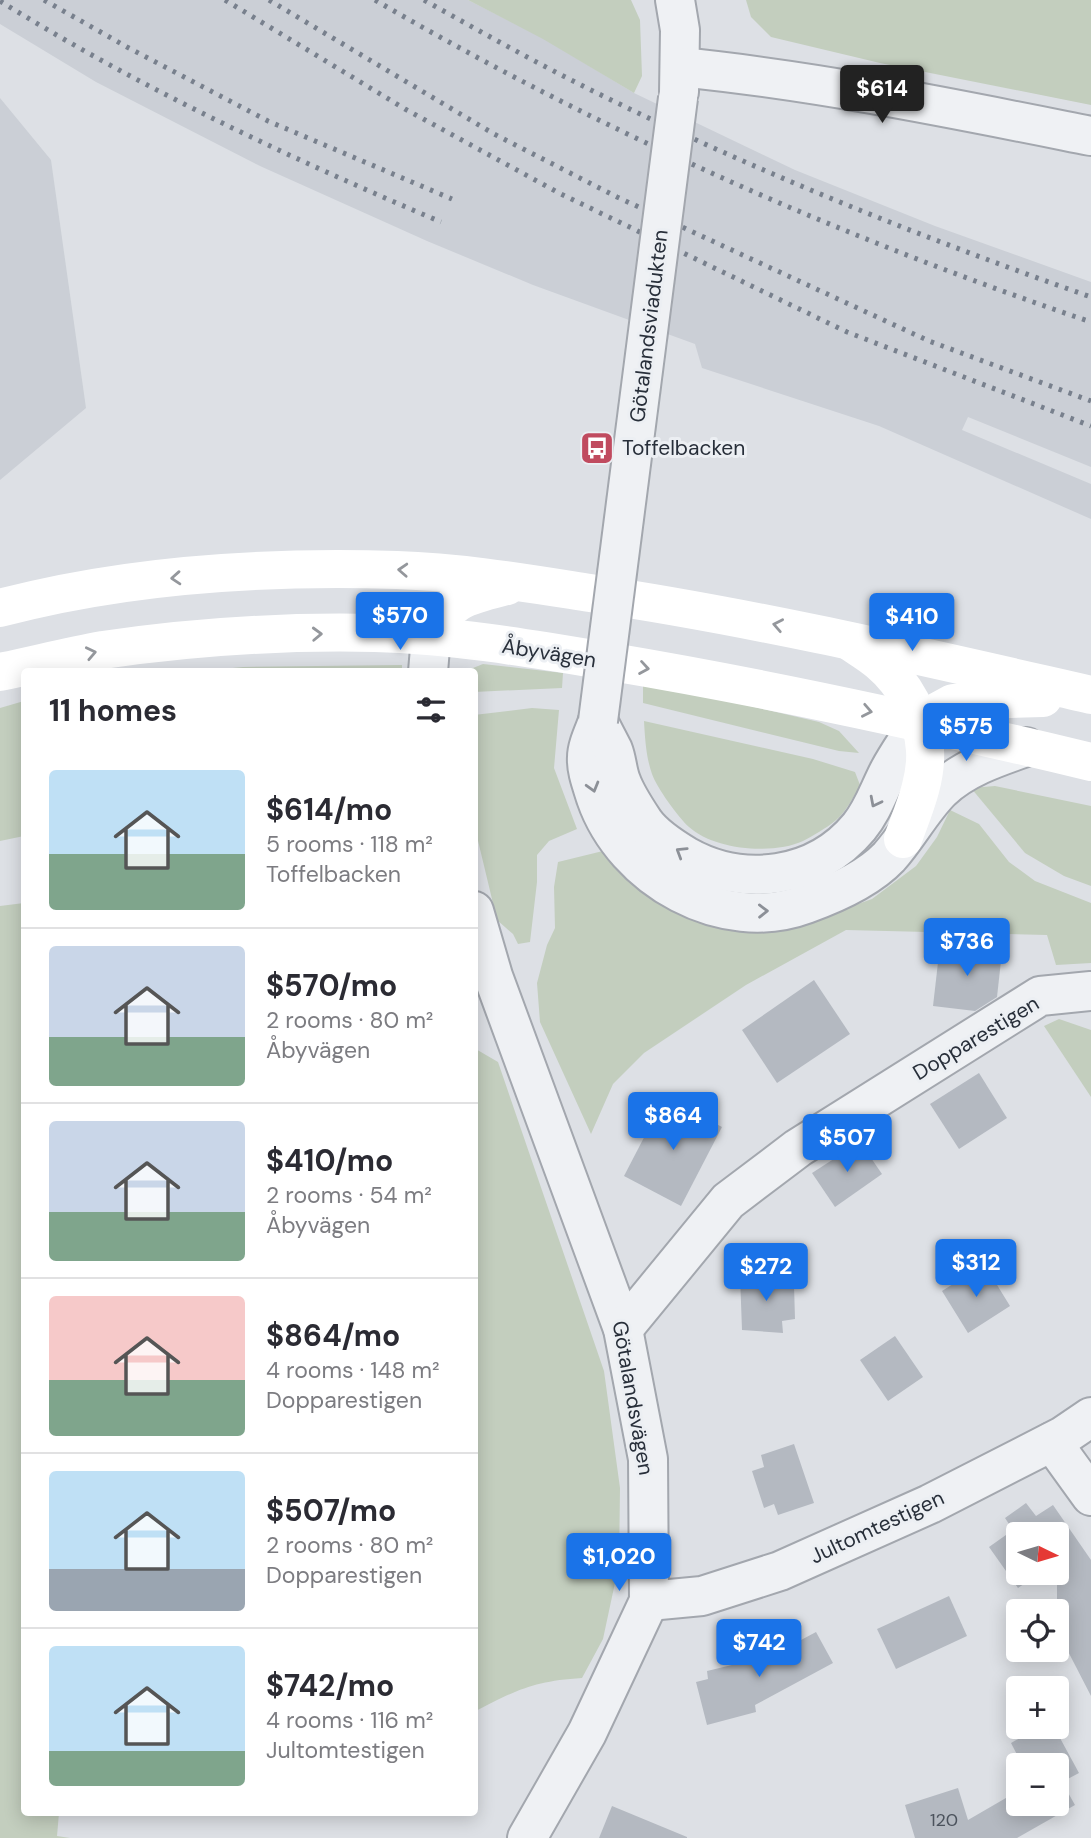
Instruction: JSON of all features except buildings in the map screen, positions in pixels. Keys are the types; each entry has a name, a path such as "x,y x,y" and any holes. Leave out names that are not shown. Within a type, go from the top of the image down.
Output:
{"street":[{"path":"675,0 680,30 679,82 736,72 880,94 1091,136"},
{"name":"Götalandsviadukten","path":"679,82 598,722 586,755 591,783 606,822 628,853 646,871 687,897 710,905 755,912 777,911 804,905 860,879 887,859 942,790 990,760 1026,747"},
{"path":"0,608 142,580 276,570 399,570 520,582 697,609 845,638 1091,696"},
{"path":"429,654 438,618 451,606 472,595 520,582"},
{"name":"Åbyvägen","path":"0,672 102,650 193,639 349,632 429,654 550,652 682,674 920,721 1091,762"},
{"path":"845,638 880,662 904,690 920,721 926,752 922,782 903,839"},
{"path":"598,722 614,752 620,780 646,825 678,851 698,863 738,875 761,876 806,866 845,843 874,804 889,771 920,721 953,704 991,699 1091,696"},
{"name":"Götalandsvägen","path":"478,925 493,976 623,1329 648,1459 649,1601 587,1732 527,1838"},
{"name":"Dopparestigen","path":"623,1329 728,1201 798,1148 1040,996 1091,991"},
{"name":"Jultomtestigen","path":"649,1601 702,1596 780,1571 930,1504 1052,1442 1091,1417"},
{"path":"1052,1442 1091,1496"}],"shaded area":[{"path":"0,0 468,0 543,38 634,93 795,170 935,226 1091,282 1091,467 968,417 962,430 1091,484 1091,519 879,426 702,368 695,344 533,285 260,166 96,82 0,24"},
{"path":"0,98 51,160 86,408 0,480"}],"green space":[{"path":"468,0 631,0 640,20 642,76 634,93 543,39"},
{"path":"746,0 1091,0 1091,105 880,63 771,37 751,17"},
{"path":"483,664 563,673 562,688 478,692 478,668 473,668"},
{"path":"402,665 402,668 233,668"},
{"path":"643,681 819,722 839,731 859,753 839,751 643,703"},
{"path":"21,702 21,837 0,841 0,708"},
{"path":"532,708 559,710 554,768 577,829 549,841 537,855 537,882 530,942 518,944 513,934 497,920 478,841 478,715"},
{"path":"644,721 813,759 855,772 860,785 839,817 803,841 760,849 713,841 689,827 658,787 648,761"},
{"path":"995,786 1091,806 1091,886 1064,876 1025,853 971,788"},
{"path":"950,810 979,824 1009,862 1035,881 1091,903 1091,963 1056,965 1047,935 846,930 746,985 644,1053 613,1084 591,1134 540,1022 537,983 547,945 555,928 554,887 558,862 607,850 630,879 669,910 715,922 810,921 872,899 916,866 937,837"},
{"path":"21,903 21,1816 59,1816 57,1836 70,1838 0,1838 0,906"},
{"path":"1059,1019 1091,1030 1091,1097 1044,1026"},
{"path":"478,1050 498,1062 604,1371 620,1488 619,1564 603,1639 582,1678 551,1681 502,1698 478,1710"}],"railway":[{"path":"44,0 268,121 452,199"},
{"path":"225,0 405,109 559,193 847,332 1091,426"},
{"path":"269,0 494,134 617,197 929,341 1091,401"},
{"path":"375,0 547,94 725,179 906,255 1091,322"},
{"path":"424,0 575,82 718,150 903,227 1091,297"},
{"path":"0,1 107,63 216,120 441,222"}],"place":[{"name":"Toffelbacken","path":"597,448"}]}
